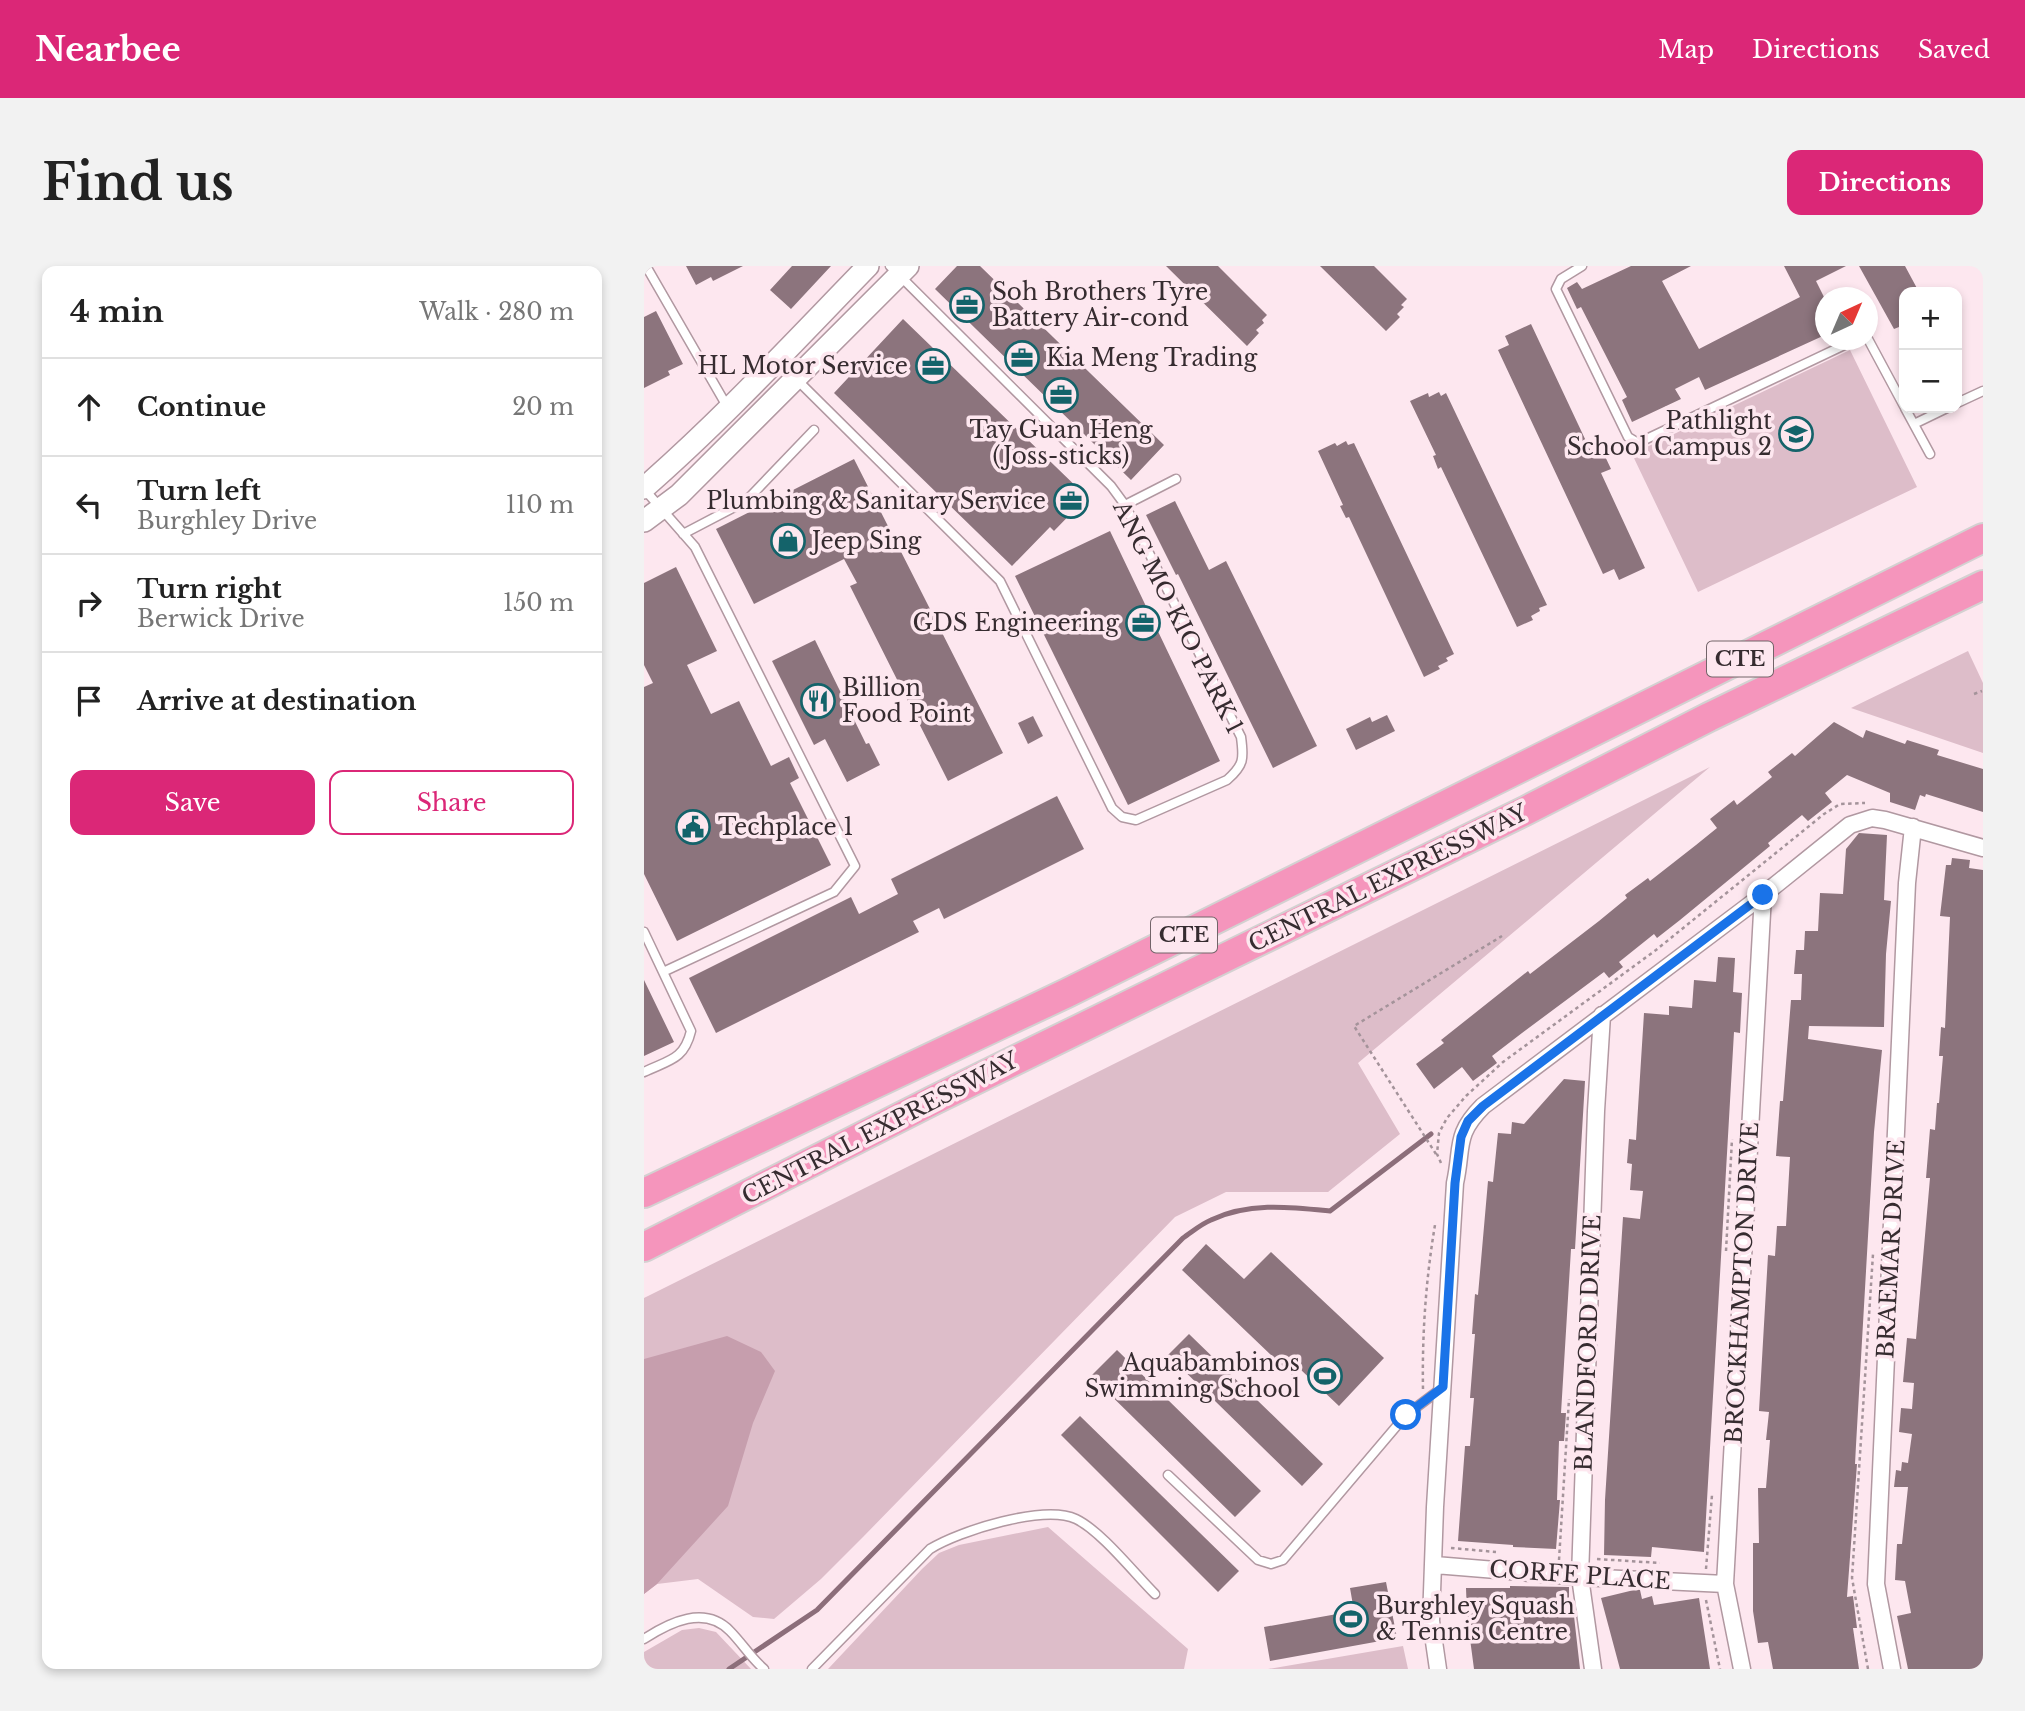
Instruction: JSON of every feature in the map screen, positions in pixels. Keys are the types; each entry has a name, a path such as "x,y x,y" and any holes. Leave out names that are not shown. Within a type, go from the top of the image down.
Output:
{"highway":[{"name":"CENTRAL EXPRESSWAY","path":"644,1193 1067,993 1983,538"},
{"name":"CENTRAL EXPRESSWAY","path":"644,1247 946,1094 1514,816 1721,711 1983,585"}],"main road":[{"path":"644,489 868,266"},
{"path":"644,521 679,495 797,379 899,269"}],"street":[{"path":"1438,1669 1431,1621 1435,1507 1455,1183 1461,1137 1468,1121 1483,1106 1763,895 1850,825 1872,818 1983,848"},
{"name":"BRAEMAR DRIVE","path":"1892,1669 1875,1584 1907,883 1913,827"},
{"name":"BROCKHAMPTON DRIVE","path":"1742,1669 1725,1584 1763,895"},
{"name":"BLANDFORD DRIVE","path":"1593,1669 1580,1577 1596,1111 1602,1016"},
{"name":"CORFE PLACE","path":"1435,1565 1580,1577 1725,1584"}],"lane":[{"path":"646,266 728,408"},
{"path":"1582,266 1561,279 1556,289 1628,437 1638,443 1834,350"},
{"name":"ANG MO KIO PARK 1","path":"777,359 1000,581 1112,808 1122,817 1136,820 1227,780 1239,770 1244,755 1241,737 1125,505 1111,486 899,269"},
{"path":"1873,350 1899,396"},
{"path":"1962,401 1983,391"},
{"path":"1908,413 1930,454"},
{"path":"1914,424 1937,413"},
{"path":"683,534 746,501 814,430"},
{"path":"1125,505 1176,479"},
{"path":"644,489 695,547 855,866 834,892 663,972"},
{"path":"644,932 691,1031 688,1047 682,1054 644,1072"},
{"path":"1168,1475 1258,1560 1271,1564 1283,1560 1406,1415 1443,1387"},
{"path":"811,1669 930,1549 949,1537 984,1525 1045,1515 1064,1515 1075,1519 1094,1531 1155,1594"},
{"path":"644,1639 674,1622 687,1618 702,1618 725,1627 762,1667"}],"path":[{"path":"1974,695 1983,692"},
{"path":"1444,1172 1437,1154 1439,1133 1447,1118 1465,1097 1503,1062 1656,950 1824,814 1840,804 1871,804"},
{"path":"1431,1144 1354,1026 1502,936"},
{"path":"1423,1401 1424,1332 1430,1256 1436,1220"}],"shaded area":[{"path":"1850,350 1917,487 1698,592 1632,454"},
{"path":"1968,651 1983,683 1983,753 1851,708"},
{"path":"1710,767 1358,1063 1400,1134 1328,1192 1226,1192 1175,1217 864,1536 821,1579 774,1619 753,1617 698,1579 657,1584 644,1594 644,1298"},
{"path":"727,1336 761,1352 775,1371 753,1423 728,1506 657,1584 644,1594 644,1359"},
{"path":"1048,1527 1188,1649 1184,1669 828,1669 939,1553 959,1545"},
{"path":"699,1628 716,1632 751,1669 644,1669 644,1652 682,1630"},
{"path":"1403,1646 1408,1669 1268,1669"}],"building":[{"path":"686,266 743,266 713,281 711,277 696,285"},
{"path":"792,266 831,266 791,309 770,290"},
{"path":"957,266 980,266 1164,445 1131,480 935,289"},
{"path":"1166,266 1218,266 1267,315 1262,320 1264,323 1256,330 1259,333 1247,346"},
{"path":"1320,266 1374,266 1407,299 1397,314 1400,317 1386,331"},
{"path":"1631,266 1691,266 1662,281 1699,349 1800,297 1784,266 1846,266 1816,281 1819,287 1815,287 1815,340 1705,390 1699,377 1675,389 1681,399 1632,422 1622,400 1627,397 1581,307 1577,309 1567,288 1577,282 1582,289"},
{"path":"1859,266 1905,266 1916,287 1899,287 1899,327 1894,329 1878,300 1878,287 1871,287"},
{"path":"656,311 683,364 668,371 670,375 644,388 644,317"},
{"path":"903,319 1087,497 1054,531 1050,527 1012,566 834,393"},
{"path":"1531,324 1593,456 1603,452 1611,469 1601,473 1645,568 1619,580 1614,569 1603,574 1498,350 1509,345 1505,336"},
{"path":"1439,392 1441,396 1446,393 1547,605 1531,616 1533,620 1517,627 1441,467 1438,469 1433,456 1436,455 1410,401 1428,393 1429,397"},
{"path":"1346,441 1348,445 1354,443 1454,654 1438,666 1440,669 1424,677 1349,517 1346,518 1340,506 1343,505 1318,451"},
{"path":"854,459 1003,753 948,781 850,586 857,583 844,559 754,604 716,529"},
{"path":"1175,501 1209,570 1226,561 1317,746 1273,768 1178,574 1176,575 1146,515"},
{"path":"1110,531 1220,761 1128,805 1015,576"},
{"path":"676,567 717,651 687,665 711,714 739,701 771,766 789,757 799,778 790,783 831,865 677,941 644,874 644,687 653,683 644,665 644,583"},
{"path":"815,640 866,744 869,743 880,765 847,782 825,739 814,745 772,661"},
{"path":"1387,715 1395,731 1356,750 1346,729 1370,717 1372,722"},
{"path":"1033,716 1043,736 1028,744 1018,723"},
{"path":"1834,722 1863,738 1866,730 1905,744 1907,740 1939,750 1937,755 1983,769 1983,812 1926,794 1925,797 1920,795 1915,810 1890,802 1890,793 1847,775 1825,793 1832,802 1808,821 1802,815 1768,843 1770,846 1680,920 1657,938 1654,934 1619,962 1623,967 1609,978 1604,972 1522,1033 1492,1056 1497,1063 1473,1081 1462,1067 1434,1089 1416,1064 1444,1043 1441,1040 1528,971 1530,974 1599,921 1627,898 1625,895 1648,878 1650,881 1696,845 1717,828 1710,819 1734,800 1737,805 1772,777 1768,772 1792,753 1795,756"},
{"path":"1057,796 1084,849 944,919 939,908 913,921 919,932 716,1033 689,978 851,897 859,914 898,894 891,879"},
{"path":"1859,833 1887,835 1884,900 1891,901 1884,1027 1809,1026 1808,1039 1882,1050 1874,1132 1857,1464 1847,1597 1853,1596 1857,1628 1853,1628 1859,1669 1773,1669 1768,1642 1758,1643 1753,1611 1753,1543 1759,1543 1758,1488 1766,1488 1770,1440 1766,1440 1769,1412 1759,1411 1768,1255 1775,1256 1777,1226 1786,1226 1790,1157 1776,1156 1780,1101 1783,1101 1791,1000 1801,1000 1802,974 1794,974 1796,950 1804,950 1805,931 1818,931 1820,893 1843,894 1846,849"},
{"path":"1952,858 1970,860 1969,868 1983,870 1983,1669 1908,1669 1897,1616 1911,1613 1905,1581 1895,1580 1897,1544 1902,1544 1908,1487 1894,1487 1896,1470 1901,1471 1902,1462 1908,1463 1912,1434 1899,1432 1901,1408 1912,1409 1914,1383 1903,1382 1907,1338 1916,1339 1930,1178 1926,1178 1930,1129 1935,1130 1939,1103 1943,1056 1939,1056 1941,1027 1945,1028 1950,917 1940,916 1946,865 1951,865"},
{"path":"1718,957 1735,958 1733,992 1742,993 1740,1033 1734,1032 1704,1552 1652,1547 1651,1557 1604,1555 1623,1217 1640,1219 1643,1191 1630,1190 1632,1164 1627,1163 1629,1139 1636,1140 1644,1013 1669,1015 1669,1006 1692,1008 1694,980 1716,982"},
{"path":"644,980 674,1042 644,1056"},
{"path":"1564,1079 1585,1081 1575,1249 1571,1249 1561,1413 1566,1413 1564,1441 1559,1441 1557,1500 1560,1500 1556,1549 1458,1541 1465,1446 1470,1446 1474,1398 1470,1398 1475,1294 1478,1295 1488,1181 1493,1182 1498,1133 1511,1134 1512,1122 1524,1124"},
{"path":"1206,1244 1244,1279 1271,1252 1384,1358 1339,1406 1300,1369 1293,1376 1182,1270"},
{"path":"1189,1334 1323,1464 1302,1486 1168,1355"},
{"path":"1117,1350 1261,1491 1235,1517 1091,1376"},
{"path":"1080,1416 1239,1571 1218,1592 1061,1435"},
{"name":"Burghley Squash & Tennis Centre","path":"1386,1582 1397,1638 1270,1661 1264,1627 1354,1611 1350,1588"},
{"path":"1569,1587 1569,1617 1574,1616 1580,1669 1474,1669 1466,1588"},
{"path":"1640,1590 1642,1599 1652,1596 1654,1605 1699,1598 1710,1669 1620,1669 1601,1598"}],"waterway":[{"path":"729,1669 817,1610 1183,1238 1207,1222 1240,1210 1285,1207 1330,1211 1431,1134"}],"place":[{"name":"Soh Brothers Tyre Battery Air-cond","path":"967,305"},
{"name":"Kia Meng Trading","path":"1022,358"},
{"name":"HL Motor Service","path":"933,366"},
{"name":"Tay Guan Heng (Joss-sticks)","path":"1061,395"},
{"name":"Pathlight School Campus 2","path":"1796,434"},
{"name":"Plumbing & Sanitary Service","path":"1071,501"},
{"name":"Jeep Sing","path":"788,541"},
{"name":"GDS Engineering","path":"1143,623"},
{"name":"Billion Food Point","path":"818,701"},
{"name":"Techplace 1","path":"693,827"},
{"name":"Aquabambinos Swimming School","path":"1325,1376"},
{"name":"Burghley Squash & Tennis Centre","path":"1351,1619"}],"route":[{"path":"1406,1415 1443,1387 1455,1183 1461,1137 1468,1121 1483,1106 1763,895"}]}
